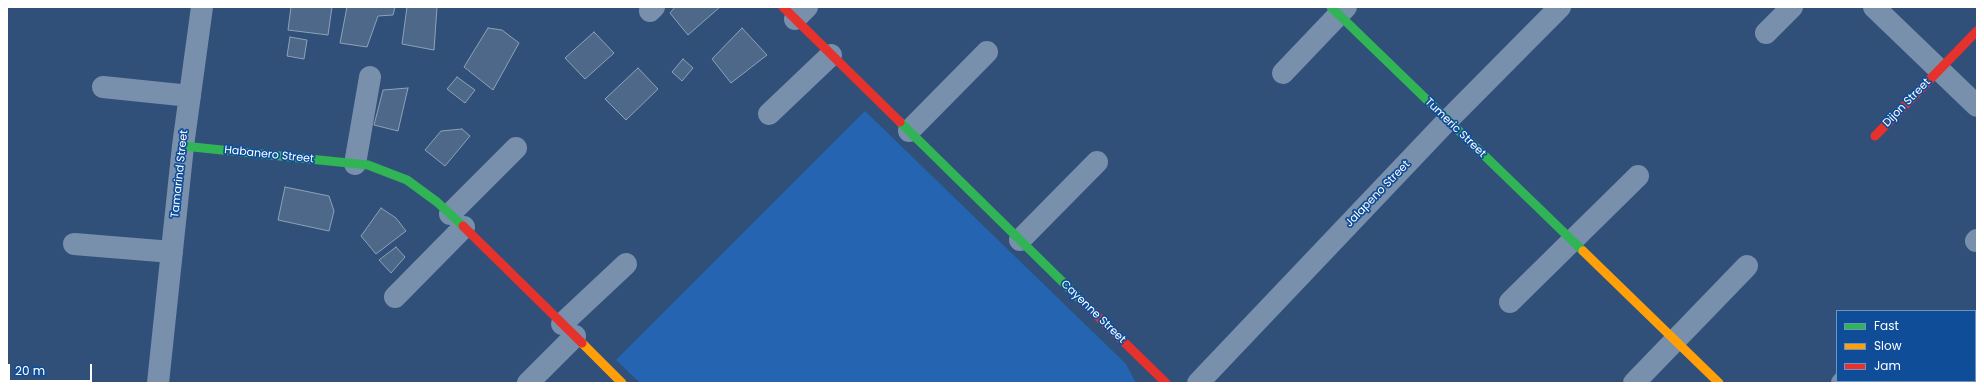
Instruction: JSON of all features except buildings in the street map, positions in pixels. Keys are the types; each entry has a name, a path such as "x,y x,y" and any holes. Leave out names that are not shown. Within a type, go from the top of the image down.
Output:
{"street":[{"name":"Tamarind Street","path":"158,383 183,146 202,7"},
{"name":"Jalapeno Street","path":"1198,383 1447,121 1560,7"},
{"path":"1766,33 1792,7"},
{"name":"Dijon Street","path":"1874,7 1977,106"},
{"name":"Tumeric Street","path":"1283,73 1339,10 1447,121 1719,383"},
{"name":"Cayenne Street","path":"795,11 831,55 1166,383"},
{"name":"Dijon Street","path":"1875,136 1977,31"},
{"path":"909,131 987,52"},
{"path":"770,114 831,55"},
{"path":"355,164 370,77"},
{"path":"103,87 190,96"},
{"name":"Habanero Street","path":"183,146 368,165 407,180 457,221 622,383"},
{"path":"395,297 516,148"},
{"path":"1020,240 1097,162"},
{"path":"1510,302 1638,176"},
{"path":"74,244 172,252"},
{"path":"528,383 568,330 626,264"},
{"path":"1634,383 1747,266"}],"shaded area":[{"path":"865,111 1126,364 1136,383 640,383 616,360"}],"traffic: fast":[{"path":"1331,7 1583,251"},
{"path":"900,122 1081,300"},
{"path":"183,146 368,165 407,180 437,202 463,226"}],"traffic: slow":[{"path":"1583,251 1719,383"},
{"path":"582,343 622,383"}],"traffic: jam":[{"path":"783,7 900,122"},
{"path":"1875,136 1977,31"},
{"path":"463,226 582,343"},
{"path":"1081,300 1166,383"}]}
